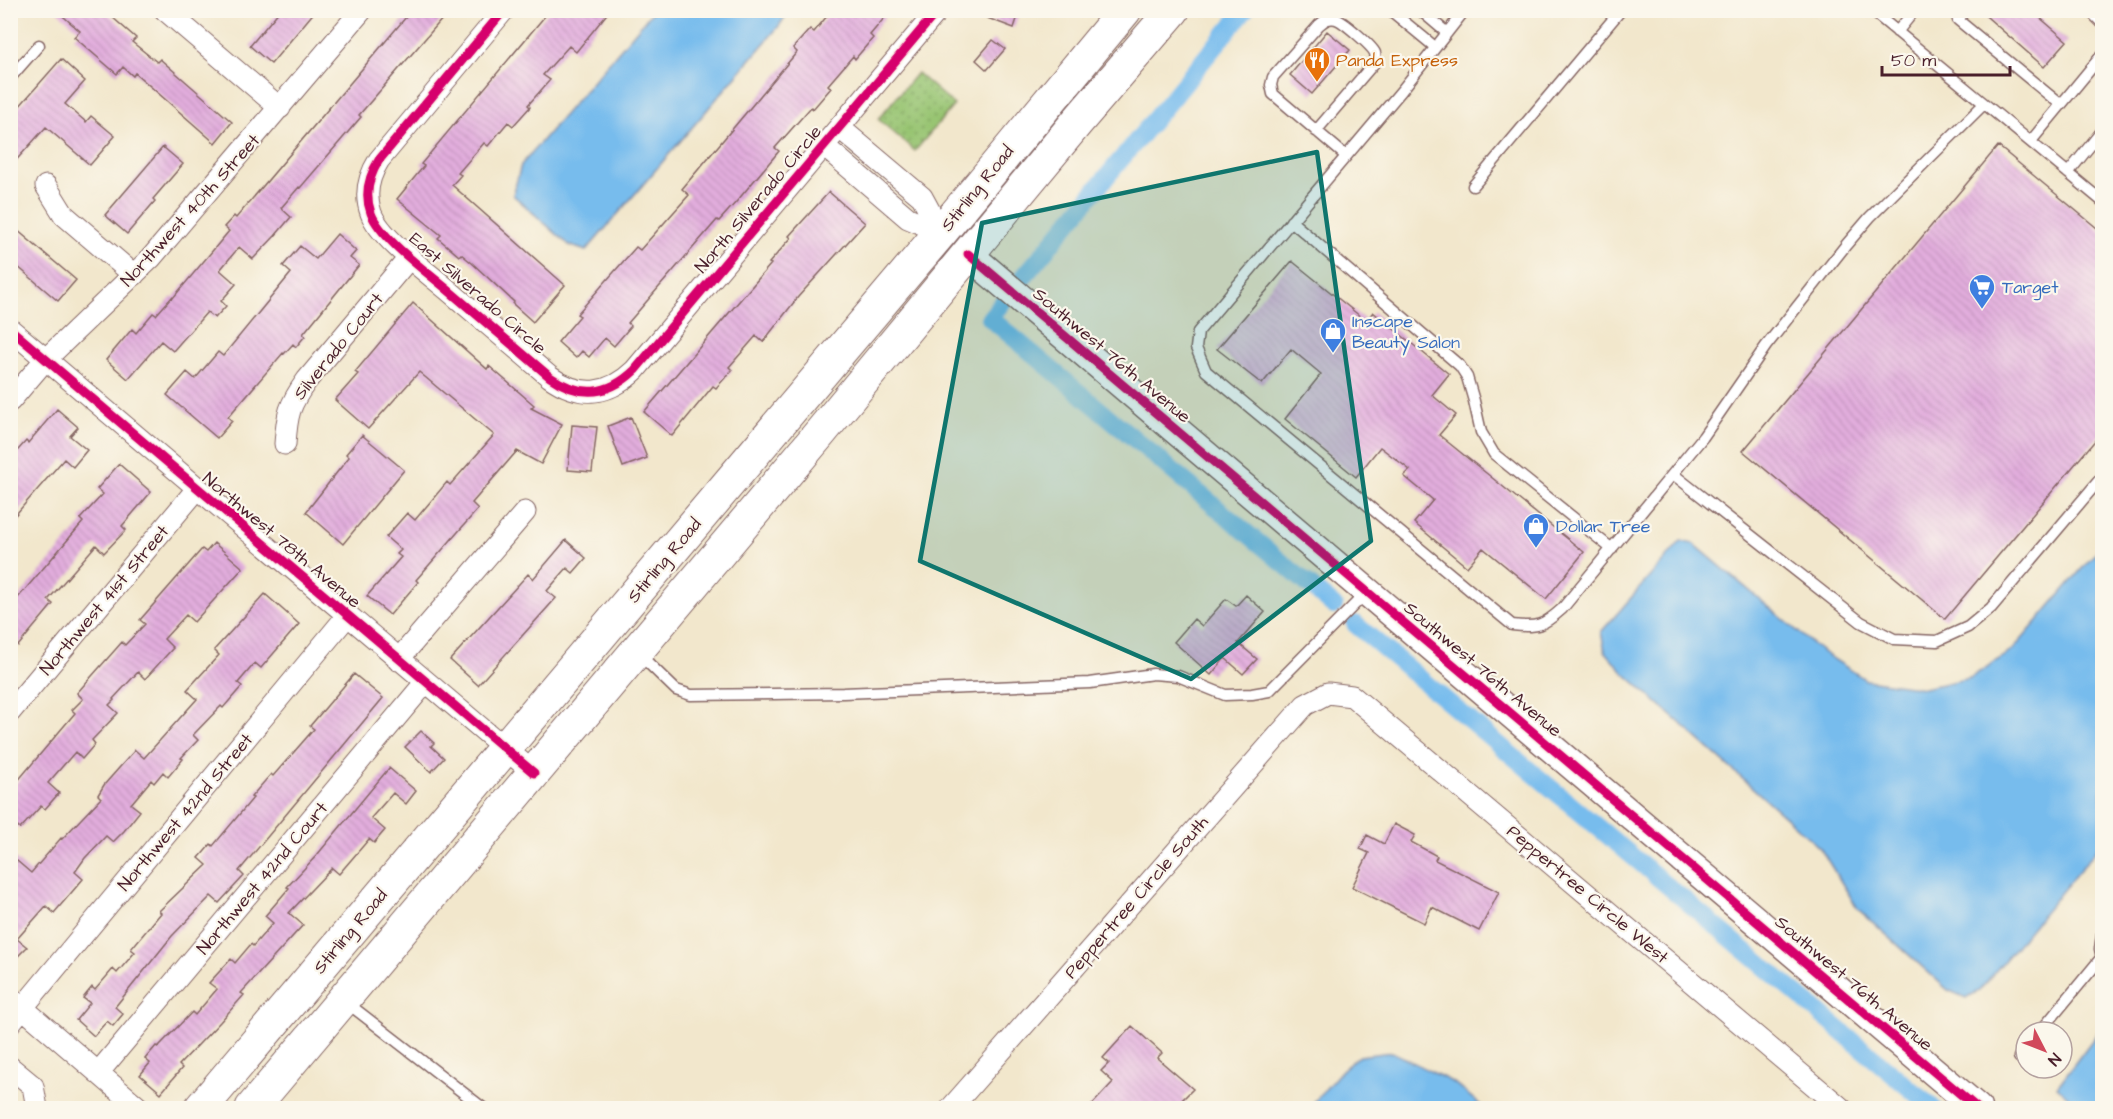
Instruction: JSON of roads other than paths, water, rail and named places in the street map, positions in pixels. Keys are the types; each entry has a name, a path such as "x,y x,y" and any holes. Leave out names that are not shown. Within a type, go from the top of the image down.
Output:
{"main road":[{"name":"Stirling Road","path":"201,1108 941,232 1125,10"},
{"name":"Stirling Road","path":"252,1108 1170,13"},
{"path":"938,291 945,256 941,232"}],"street":[{"path":"165,10 280,108"},
{"name":"Northwest 40th Street","path":"10,401 45,360 134,275 362,10"},
{"name":"East Silverado Circle","path":"504,10 388,147 372,172 368,194 371,213 376,223 410,257 550,377 568,388 592,391"},
{"name":"North Silverado Circle","path":"592,391 618,384 634,370 938,10"},
{"path":"840,128 922,197 941,232"},
{"path":"824,146 909,218 941,232"},
{"path":"46,186 64,215 134,275"},
{"name":"Southwest 76th Avenue","path":"968,254 1977,1108"},
{"name":"Silverado Court","path":"285,444 287,414 294,399 311,375 410,257"},
{"name":"Northwest 78th Avenue","path":"10,329 534,773"},
{"name":"Northwest 41st Street","path":"10,712 197,489"},
{"path":"399,660 525,512"},
{"name":"Northwest 42nd Street","path":"15,1009 346,616"},
{"name":"Northwest 42nd Court","path":"98,1073 425,683"},
{"name":"Peppertree Circle South","path":"951,1108 1305,705 1328,693"},
{"name":"Peppertree Circle West","path":"1328,693 1352,696 1841,1108"},
{"path":"15,1009 139,1108"},
{"path":"10,1067 33,1086 36,1104"}],"lane":[{"path":"1390,10 1435,48"},
{"path":"1420,10 1446,33"},
{"path":"1465,10 1198,332 1196,348 1206,370 1512,625 1532,627 1549,620 1562,609 1703,436 1773,337 1846,245 1870,217 1984,104"},
{"path":"1473,186 1621,10"},
{"path":"1871,10 2103,201"},
{"path":"1897,32 1914,10"},
{"path":"1965,10 1958,20 2060,104"},
{"path":"2089,10 2103,22"},
{"path":"1316,130 1375,62 1376,54 1372,48 1342,22 1334,18 1327,19 1319,25 1273,77 1271,85 1273,94 1346,156"},
{"path":"10,78 39,45"},
{"path":"2031,141 2103,55"},
{"path":"2068,173 2101,136"},
{"path":"1291,221 1460,366 1467,377 1481,432 1494,454 1612,549"},
{"path":"1673,474 1861,622 1894,639 1937,641 1968,627 1991,608 2103,477"},
{"path":"637,651 676,690 691,695 843,693 1090,683 1153,674 1178,676 1225,695 1252,694 1269,691 1367,592"},
{"path":"2050,1020 2102,958 2100,949 2103,935"},
{"path":"344,1000 483,1108"}],"water":[{"path":"653,11 789,11 779,26 586,251 569,245 513,195 521,165"},
{"path":"1681,541 1694,544 1821,651 1866,680 1924,688 1970,678 2012,651 2102,545 2102,843 1979,991 1966,998 1948,990 1858,909 1820,848 1624,673 1605,651 1601,632"},
{"path":"2102,1027 2102,1108 2082,1108 2057,1087 2062,1080 2074,1080 2074,1064"},
{"path":"1392,1052 1454,1083 1484,1108 1309,1108 1342,1070 1359,1056"}],"waterway":[{"path":"1021,280 1245,10"},
{"path":"1002,303 990,318 1334,606"},
{"path":"1355,624 1933,1108"}],"place":[{"name":"Panda Express","path":"1317,83"},
{"name":"Target","path":"1982,310"},
{"name":"Inscape Beauty Salon","path":"1333,354"},
{"name":"Dollar Tree","path":"1536,549"}]}
